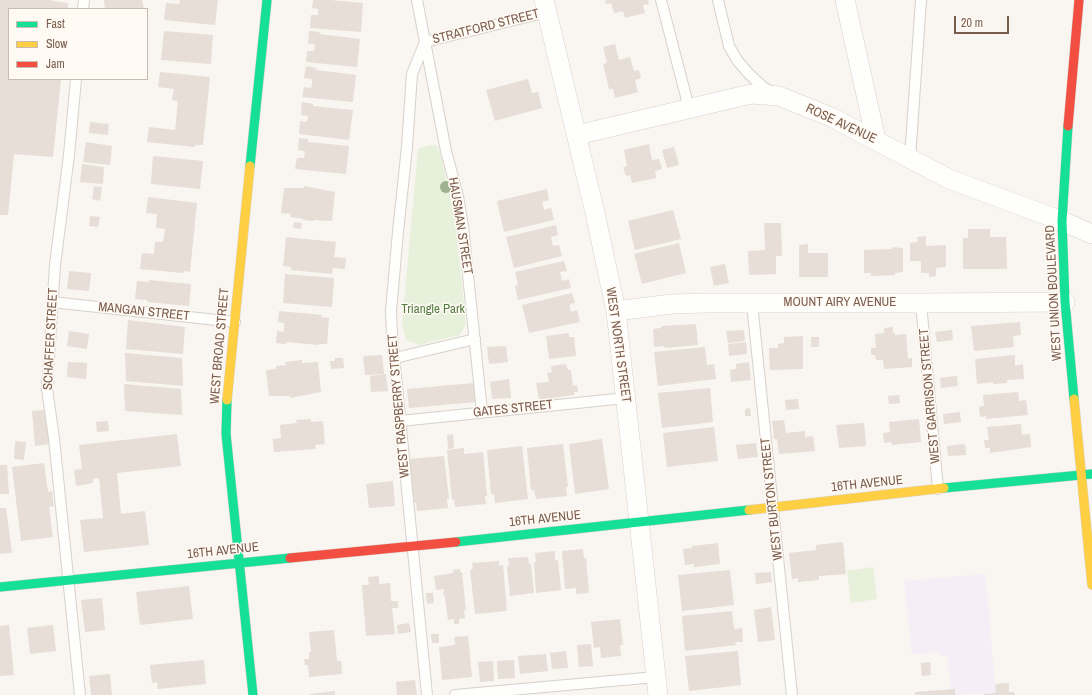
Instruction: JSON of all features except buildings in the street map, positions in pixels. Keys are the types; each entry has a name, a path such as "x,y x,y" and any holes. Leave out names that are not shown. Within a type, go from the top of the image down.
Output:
{"main road":[{"name":"WEST BROAD STREET","path":"253,695 226,434 227,397 267,0"},
{"name":"WEST UNION BOULEVARD","path":"1079,0 1062,221 1065,302 1092,585"},
{"name":"16TH AVENUE","path":"0,587 640,522 938,489 1092,474"}],"street":[{"path":"845,0 876,140"},
{"name":"WEST NORTH STREET","path":"546,6 577,135 616,310 657,686"},
{"name":"ROSE AVENUE","path":"577,135 751,94 779,96 831,117 949,179 1062,221 1092,234"},
{"name":"MOUNT AIRY AVENUE","path":"616,310 679,304 1065,302"}],"lane":[{"path":"417,0 425,42"},
{"path":"662,0 689,108"},
{"path":"718,0 729,46 737,60 763,87 779,96"},
{"path":"910,158 921,0"},
{"name":"STRATFORD STREET","path":"425,42 546,6"},
{"name":"HAUSMAN STREET","path":"425,42 446,151 453,174 461,211 482,412"},
{"name":"WEST RASPBERRY STREET","path":"425,42 412,74 407,147 391,311 400,421 427,695"},
{"name":"SCHAFFER STREET","path":"76,80 70,155 55,265 47,389 54,438 80,695"},
{"name":"MANGAN STREET","path":"52,302 235,322"},
{"name":"WEST BURTON STREET","path":"752,303 792,695"},
{"name":"WEST GARRISON STREET","path":"921,303 938,489"},
{"path":"395,358 475,339"},
{"name":"GATES STREET","path":"400,421 626,398"},
{"path":"455,695 657,686"}],"shaded area":[{"path":"985,574 996,693 955,695 955,689 951,689 947,655 939,655 939,652 912,654 904,581"}],"green space":[{"name":"Triangle Park","path":"430,145 437,146 440,152 455,218 466,324 460,335 419,345 406,340 402,324 418,149"},
{"path":"873,567 877,599 851,603 847,571"}],"traffic: fast":[{"path":"250,166 267,0"},
{"path":"1068,126 1062,221 1065,302 1074,399"},
{"path":"227,400 226,434 253,695"},
{"path":"944,488 1092,474"},
{"path":"456,542 749,510"},
{"path":"0,587 290,558"}],"traffic: slow":[{"path":"227,400 250,166"},
{"path":"1074,399 1092,585"},
{"path":"749,510 944,488"}],"traffic: jam":[{"path":"1068,126 1079,0"},
{"path":"290,558 456,542"}]}
